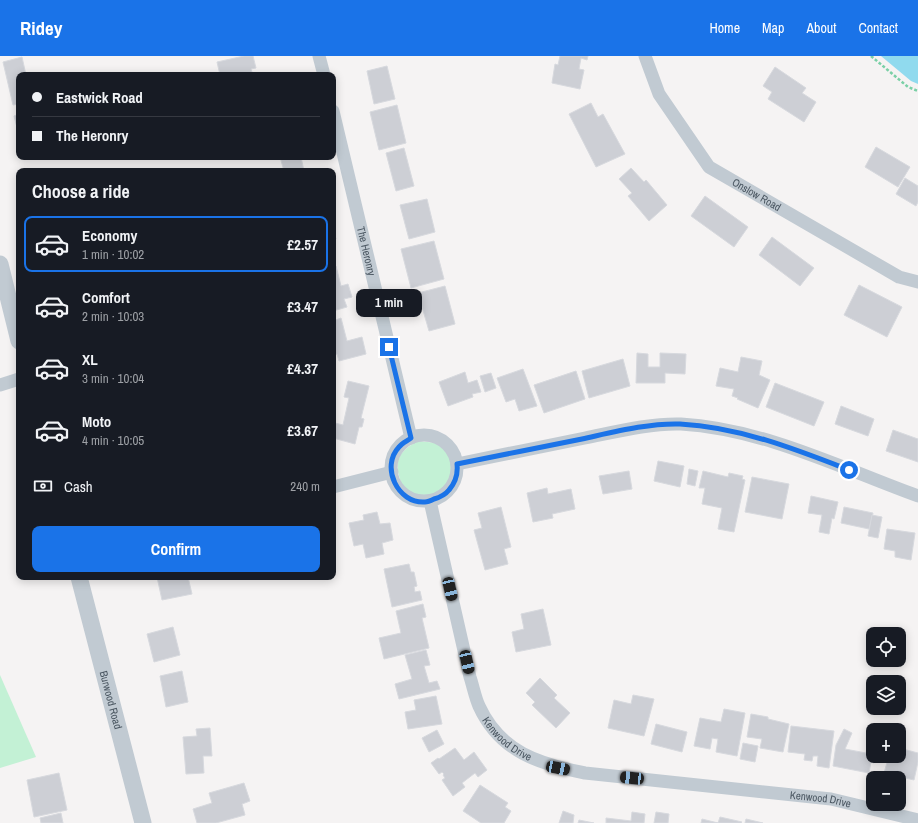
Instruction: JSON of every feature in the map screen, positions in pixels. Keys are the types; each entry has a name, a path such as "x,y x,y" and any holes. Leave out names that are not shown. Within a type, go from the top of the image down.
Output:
{"street":[{"path":"319,56 323,72"},
{"name":"Onslow Road","path":"645,56 659,94 708,167 899,277 918,282"},
{"name":"The Heronry","path":"336,124 411,438"},
{"path":"0,264 16,329"},
{"path":"0,385 16,381"},
{"path":"457,464 642,427 680,424 716,428 754,436 795,449 918,496"},
{"path":"426,435 438,438 444,441 453,450 458,469 454,484 441,497 426,502 416,501 406,497 400,491 392,478 391,465 394,454 399,447 411,438 426,435"},
{"path":"336,486 392,472"},
{"name":"Kenwood Drive","path":"430,501 470,677 478,705 492,729 508,744 531,758 558,768 585,773 832,799 918,820"},
{"name":"Burwood Road","path":"80,580 143,823"}],"path":[{"path":"871,56 908,87 918,91"}],"green space":[{"path":"418,441 437,443 448,452 452,466 450,480 443,491 431,495 416,495 403,488 398,472 398,460 404,450"},
{"path":"0,675 36,757 0,768"}],"water":[{"path":"881,56 918,56 918,84 911,81"}],"building":[{"path":"244,56 253,56 256,68 251,69 252,72 219,72 217,62"},
{"path":"560,56 588,56 587,60 581,58 579,69 584,70 580,89 552,83 555,64 558,65"},
{"path":"22,57 25,72 16,72 16,104 13,105 3,62"},
{"path":"387,66 395,99 374,104 367,71"},
{"path":"775,67 806,88 802,93 816,102 804,122 768,99 772,92 763,86"},
{"path":"591,103 598,117 603,114 625,154 596,167 569,114"},
{"path":"397,105 406,143 379,150 370,112"},
{"path":"876,147 910,167 898,187 865,167"},
{"path":"404,148 414,186 396,191 386,153"},
{"path":"281,160 302,160 303,168 283,168"},
{"path":"631,168 644,182 646,180 667,205 649,221 628,196 632,193 619,179"},
{"path":"905,178 918,186 918,202 916,206 896,194"},
{"path":"705,196 748,227 734,247 691,216"},
{"path":"427,199 435,232 409,239 400,205"},
{"path":"772,237 814,268 800,286 759,255"},
{"path":"434,241 444,279 411,288 401,249"},
{"path":"336,266 341,286 348,284 352,297 344,299 347,307 336,310"},
{"path":"859,285 902,307 887,337 844,315"},
{"path":"445,286 455,324 429,331 418,293"},
{"path":"341,318 347,341 362,337 366,354 339,361 336,354 336,320"},
{"path":"637,353 648,354 648,367 660,367 660,353 686,354 685,374 665,373 665,383 636,383"},
{"path":"741,357 762,361 759,375 770,380 758,408 732,396 734,389 716,386 720,368 738,372"},
{"path":"623,359 630,386 589,398 582,371"},
{"path":"523,369 537,406 519,411 515,399 506,402 497,378"},
{"path":"576,371 585,399 544,413 534,385"},
{"path":"465,372 468,383 477,380 481,392 472,394 473,397 448,406 439,382"},
{"path":"491,373 496,388 485,392 480,376"},
{"path":"348,381 369,386 361,418 364,419 362,427 359,427 355,444 336,439 336,423 343,425 349,398 344,397"},
{"path":"775,383 824,402 814,426 766,407"},
{"path":"841,406 874,419 868,436 835,424"},
{"path":"893,430 918,439 918,462 886,451"},
{"path":"658,461 684,466 680,487 654,481"},
{"path":"689,469 698,471 695,486 687,484"},
{"path":"629,471 632,489 603,494 599,476"},
{"path":"703,471 728,477 729,473 743,476 742,479 745,480 734,532 718,529 722,508 702,504 705,488 699,488"},
{"path":"752,477 789,484 782,519 745,512"},
{"path":"547,488 548,494 571,489 575,509 552,514 553,518 533,522 527,493"},
{"path":"811,496 838,502 834,519 832,518 829,534 819,532 822,515 808,513"},
{"path":"501,507 511,547 504,549 508,564 485,570 474,530 482,528 478,513"},
{"path":"844,507 873,513 869,529 841,523"},
{"path":"377,512 380,524 390,523 393,540 382,543 384,554 366,558 363,544 354,546 349,523 364,520 363,515"},
{"path":"872,515 882,517 878,538 868,536"},
{"path":"887,529 915,533 911,560 895,557 895,551 884,549"},
{"path":"409,564 411,572 414,572 417,586 414,587 415,592 420,591 422,600 392,607 384,569"},
{"path":"158,580 189,580 192,594 162,600"},
{"path":"423,604 426,617 422,618 429,648 384,659 379,638 401,633 396,611"},
{"path":"543,609 551,645 516,652 512,632 524,629 521,614"},
{"path":"173,627 180,655 154,662 147,634"},
{"path":"426,650 430,665 424,666 429,683 437,681 440,689 399,699 395,684 412,679 405,655"},
{"path":"182,671 188,702 166,707 160,676"},
{"path":"540,678 557,695 554,698 570,713 556,728 532,705 535,702 526,693"},
{"path":"633,695 654,699 644,736 608,728 614,700 631,704"},
{"path":"436,696 442,724 408,729 405,712 416,710 414,700"},
{"path":"724,709 745,713 737,756 716,752 718,739 712,738 710,749 694,746 700,718 721,722"},
{"path":"751,714 768,717 768,719 789,724 783,752 760,748 762,739 747,737"},
{"path":"656,724 687,732 682,752 651,744"},
{"path":"791,726 834,731 829,768 817,766 818,756 813,756 812,761 804,760 805,754 788,752"},
{"path":"210,728 212,756 203,756 204,773 186,774 183,737 197,736 196,729"},
{"path":"844,729 852,733 845,749 866,753 866,763 871,763 869,771 866,771 866,772 833,766 836,745"},
{"path":"437,730 444,744 429,752 422,738"},
{"path":"743,743 758,746 755,762 740,759"},
{"path":"455,748 464,760 474,752 487,770 478,777 475,773 462,783 465,787 453,796 442,780 445,778 443,775 444,774 442,772 439,774 431,763"},
{"path":"906,750 918,753 918,762 914,780 906,778 906,771 885,771 887,763 906,763"},
{"path":"59,773 67,810 34,817 27,780"},
{"path":"244,783 250,801 242,804 245,815 216,823 197,823 193,809 212,803 209,793"},
{"path":"480,785 508,803 505,807 511,811 504,823 481,823 463,811"},
{"path":"563,811 574,815 573,823 559,823"},
{"path":"632,812 645,814 644,823 606,823 606,818 631,821"},
{"path":"656,812 669,814 668,823 654,823"},
{"path":"61,813 63,823 41,823 40,818"},
{"path":"720,817 742,822 741,823 718,823"},
{"path":"702,819 718,823 701,823"},
{"path":"746,819 763,823 745,823"},
{"path":"579,820 594,823 578,823"}],"route":[{"path":"389,347 411,438 399,447 394,454 391,465 392,478 400,491 406,497 416,501 426,502 441,497 446,493 454,484 458,469 457,464 642,427 680,424 716,428 754,436 795,449 849,470"}]}
